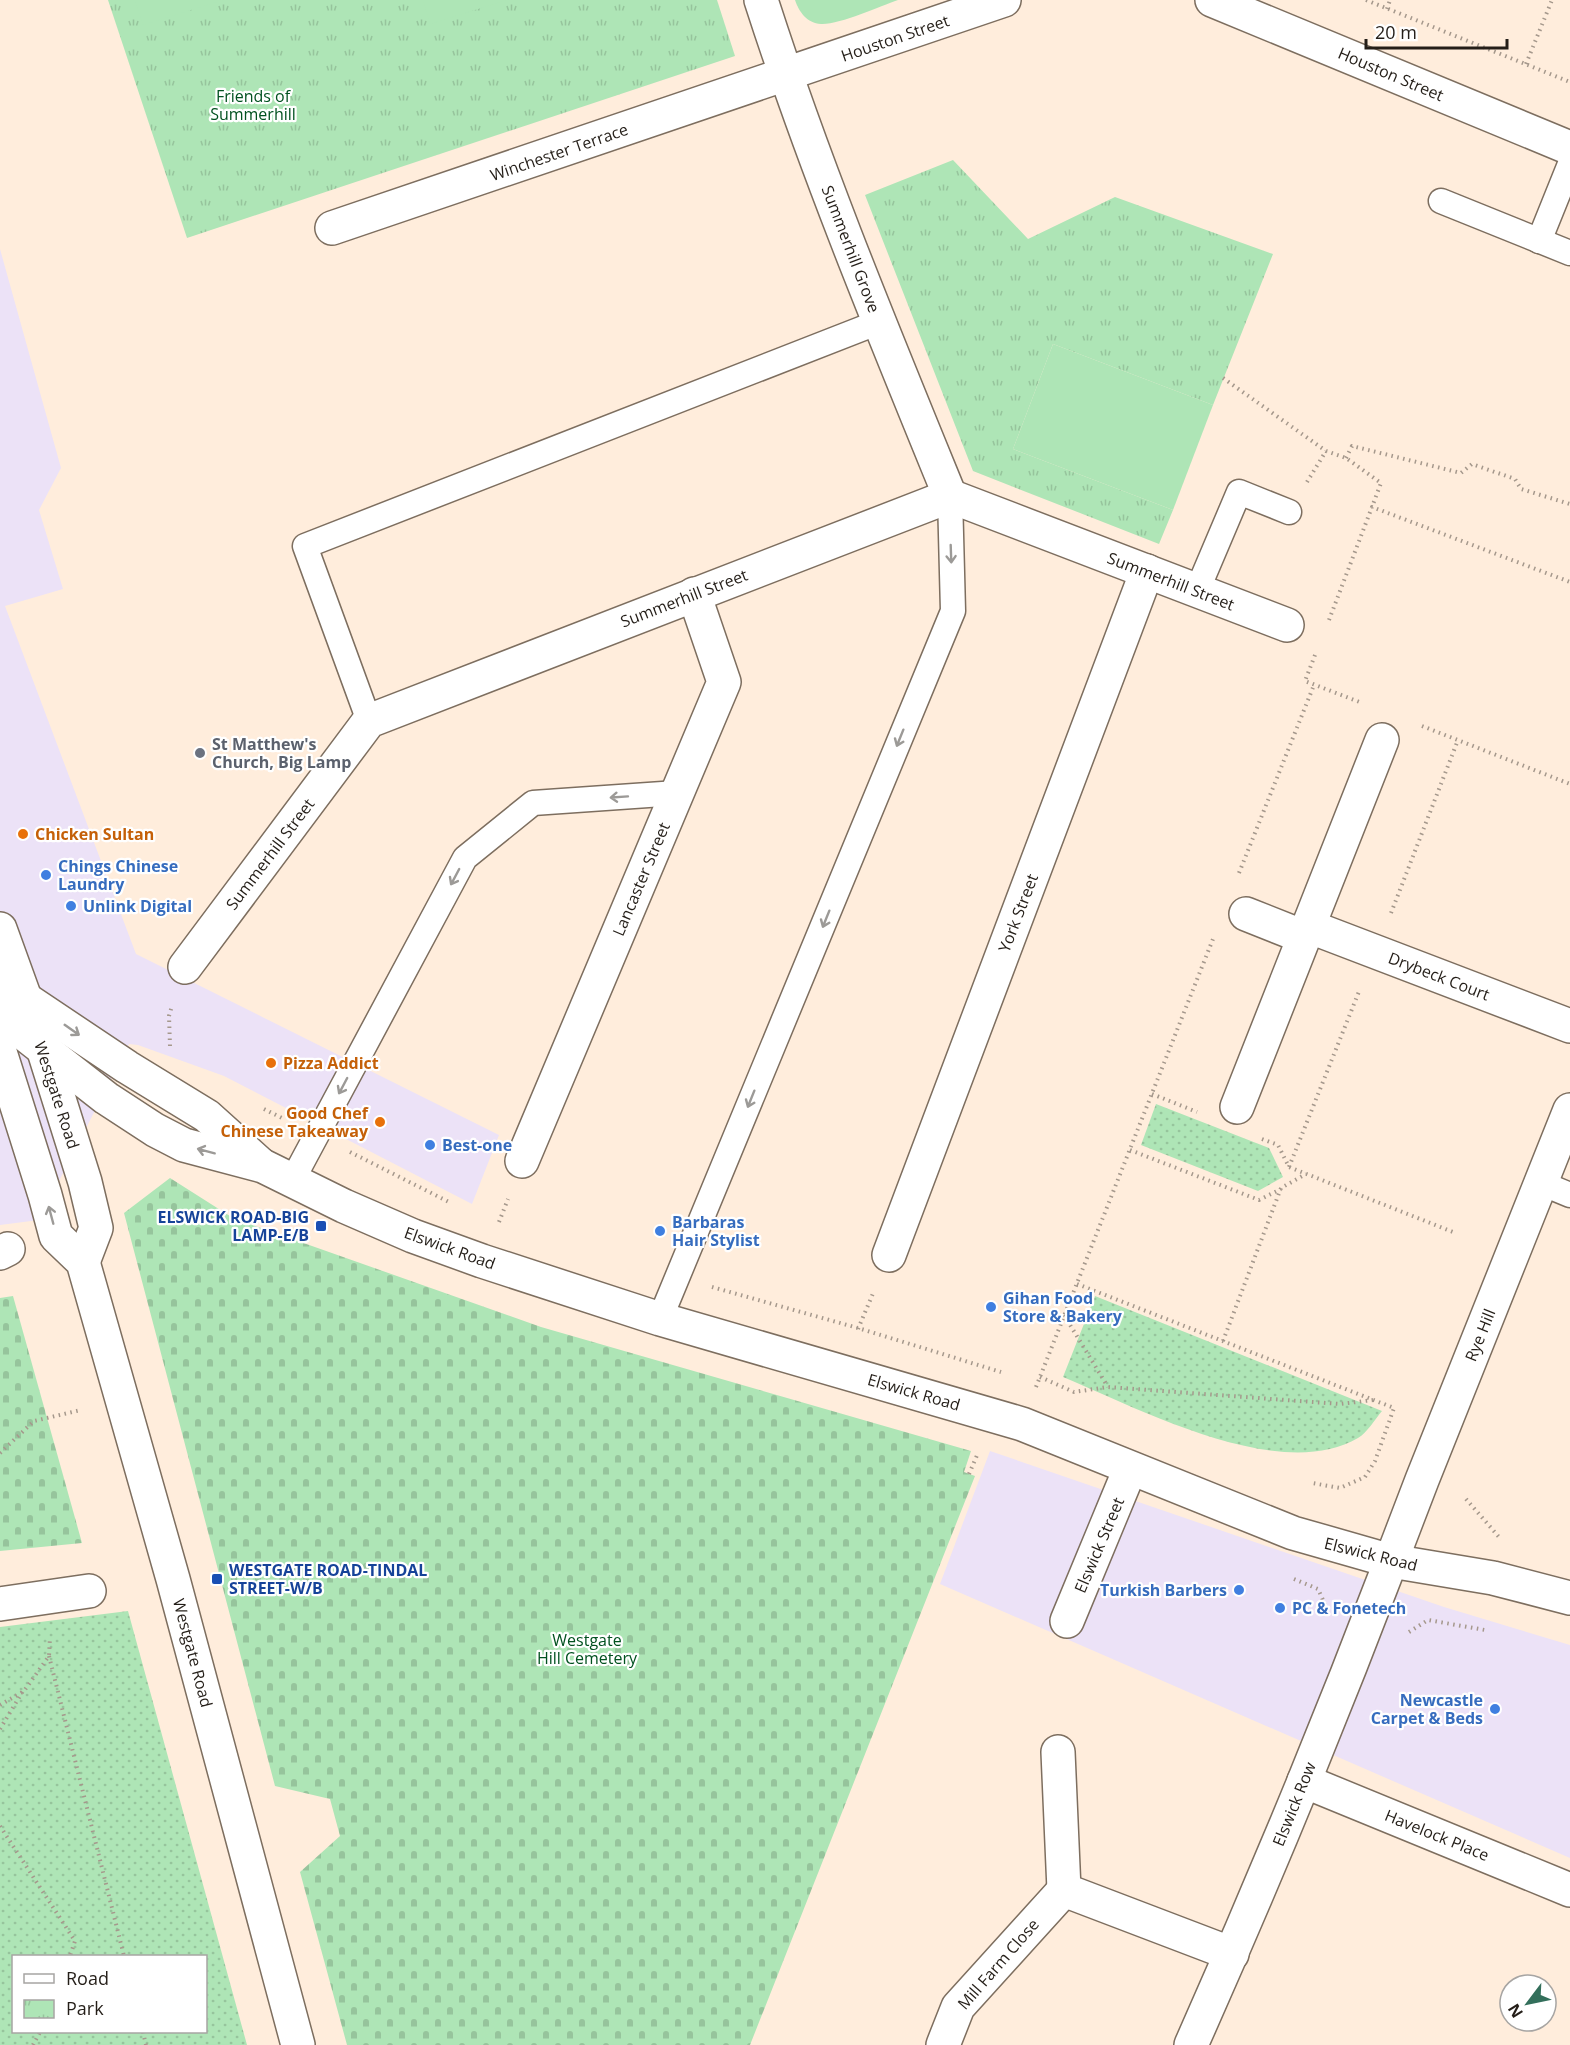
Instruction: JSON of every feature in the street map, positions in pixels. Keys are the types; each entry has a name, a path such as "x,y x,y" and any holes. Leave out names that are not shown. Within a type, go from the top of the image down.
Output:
{"street":[{"name":"Summerhill Grove","path":"761,0 785,76 879,322 950,495"},
{"name":"Houston Street","path":"785,76 1004,0"},
{"name":"Houston Street","path":"1212,0 1570,148"},
{"name":"Winchester Terrace","path":"332,228 785,76"},
{"name":"Summerhill Street","path":"185,967 369,721 950,495 1287,625"},
{"name":"York Street","path":"889,1255 1147,571"},
{"name":"Lancaster Street","path":"522,1161 724,682 694,594"},
{"path":"1237,1107 1382,740"},
{"name":"Drybeck Court","path":"1246,914 1306,932 1570,1026"},
{"name":"Westgate Road","path":"0,929 8,998 43,1048 85,1182 96,1228 83,1262"},
{"name":"Elswick Road","path":"8,998 207,1116 263,1166"},
{"name":"Elswick Road","path":"43,1048 106,1098 184,1145 263,1166 404,1232 482,1262 660,1319 1022,1424 1293,1533 1391,1561 1493,1578 1570,1598"},
{"name":"Westgate Road","path":"0,1052 56,1236 83,1262 123,1400 298,2045"},
{"name":"Rye Hill","path":"1391,1561 1555,1189 1570,1110"},
{"name":"Elswick Street","path":"1067,1621 1130,1469"},
{"name":"Elswick Row","path":"1191,2045 1232,1954 1304,1781 1391,1561"},
{"path":"0,1604 89,1591"},
{"path":"1058,1752 1064,1890 1232,1954"},
{"name":"Havelock Place","path":"1304,1781 1570,1890"},
{"name":"Mill Farm Close","path":"943,2045 958,2007 1064,1890"}],"lane":[{"path":"1539,241 1570,164"},
{"path":"1441,201 1570,254"},
{"path":"369,721 304,546 879,322"},
{"path":"1197,591 1239,492 1289,512"},
{"path":"660,1319 953,611 950,495"},
{"path":"292,1181 465,858 534,803 677,793"}],"path":[{"path":"1365,0 1570,82"},
{"path":"1387,9 1390,0"},
{"path":"1526,64 1552,0"},
{"path":"1223,378 1326,451 1347,458 1381,483 1326,628"},
{"path":"1347,458 1352,446 1461,473 1472,464 1515,479 1521,489 1570,504"},
{"path":"1372,507 1570,582"},
{"path":"1305,681 1369,706"},
{"path":"1236,880 1314,685"},
{"path":"1414,723 1570,784"},
{"path":"1022,1424 1215,934"},
{"path":"172,1055 169,1017 185,967"},
{"path":"1152,1094 1204,1115"},
{"path":"1257,1137 1278,1145 1289,1167 1453,1232"},
{"path":"1130,1150 1259,1200 1306,1174"},
{"path":"482,1262 522,1161"},
{"path":"1223,1341 1281,1188"},
{"path":"840,1371 889,1255"},
{"path":"1077,1284 1394,1408 1374,1461 1365,1477 1340,1488 1312,1483"},
{"path":"1064,1315 1108,1387"},
{"path":"1040,1377 1074,1392 1108,1387 1340,1404 1374,1400"},
{"path":"0,1453 34,1421 123,1400"},
{"path":"969,1474 977,1453"},
{"path":"1466,1499 1500,1538"},
{"path":"1288,1576 1317,1589 1329,1614"},
{"path":"53,1597 49,1656 124,1955"},
{"path":"1406,1634 1428,1620 1485,1630"},
{"path":"0,1729 49,1656"},
{"path":"0,1705 24,1691"},
{"path":"0,1826 75,1941 70,1955"}],"shaded area":[{"path":"0,249 61,468 39,510 63,589 5,606 136,954 499,1135 472,1204 224,1076 138,1045 129,1044 39,1220 0,1225"},
{"path":"990,1451 1444,1607 1570,1645 1570,1858 940,1584"}],"green space":[{"name":"Friends of Summerhill","path":"108,0 717,0 735,56 187,238"},
{"path":"135,0 223,0 143,25"},
{"path":"423,0 507,0 430,24"},
{"path":"795,0 898,0 849,18 821,24 812,22 804,16"},
{"path":"953,160 1028,239 1115,197 1273,254 1213,405 1053,344 1013,449 1173,510 1159,544 973,471 865,195"},
{"path":"1053,344 1213,405 1173,510 1013,449"},
{"path":"1156,1104 1269,1148 1283,1177 1258,1191 1141,1145"},
{"name":"Westgate Hill Cemetery","path":"170,1178 233,1218 541,1327 971,1451 964,1472 975,1476 750,2045 347,2045 300,1872 340,1836 330,1799 275,1786 124,1213"},
{"path":"13,1296 82,1543 0,1551 0,1298"},
{"path":"1095,1296 1382,1411 1358,1438 1326,1450 1290,1452 1250,1447 1169,1422 1063,1377"},
{"path":"128,1611 247,2045 0,2045 0,1627"}],"place":[{"name":"St Matthew's Church, Big Lamp","path":"200,753"},
{"name":"Chicken Sultan","path":"23,834"},
{"name":"Chings Chinese Laundry","path":"46,875"},
{"name":"Unlink Digital","path":"71,906"},
{"name":"Pizza Addict","path":"271,1063"},
{"name":"Good Chef Chinese Takeaway","path":"380,1122"},
{"name":"Best-one","path":"430,1145"},
{"name":"ELSWICK ROAD-BIG LAMP-E/B","path":"321,1226"},
{"name":"Barbaras Hair Stylist","path":"660,1231"},
{"name":"Gihan Food Store & Bakery","path":"991,1307"},
{"name":"WESTGATE ROAD-TINDAL STREET-W/B","path":"217,1579"},
{"name":"Turkish Barbers","path":"1239,1590"},
{"name":"PC & Fonetech","path":"1280,1608"},
{"name":"Newcastle Carpet & Beds","path":"1495,1709"}]}
